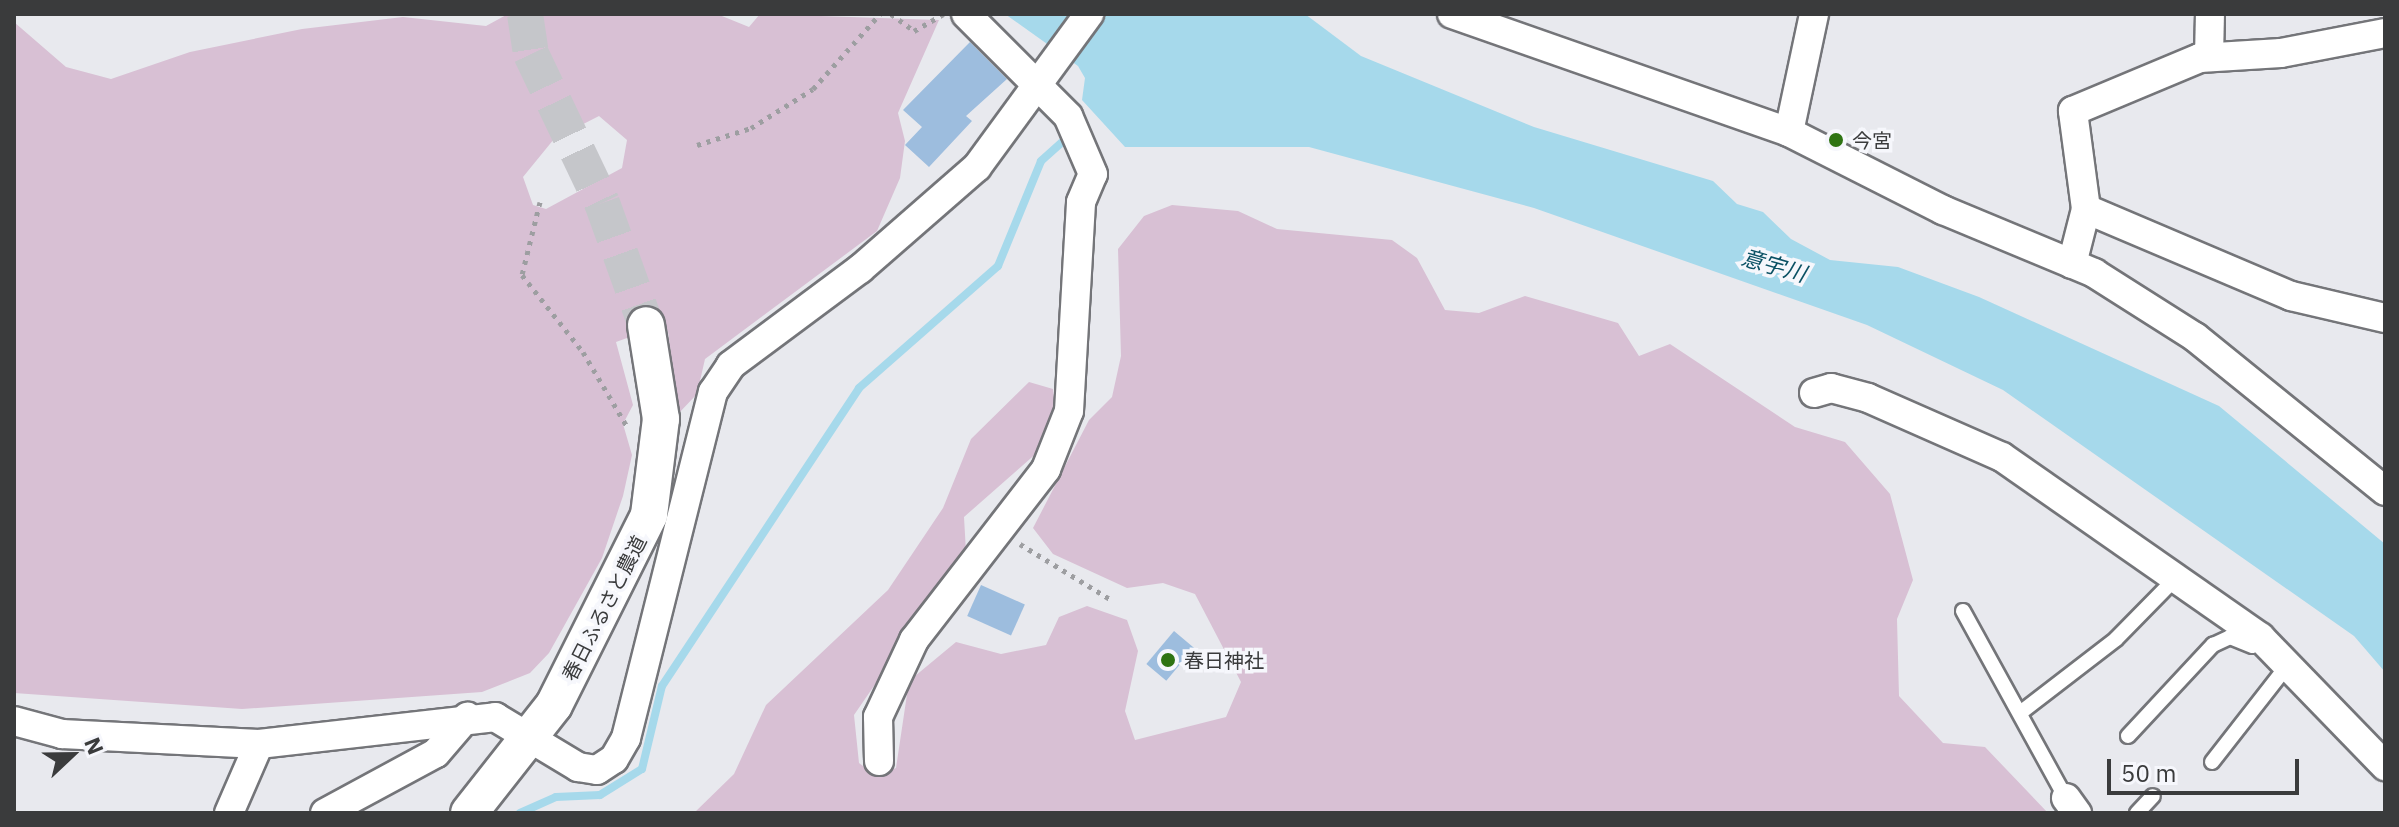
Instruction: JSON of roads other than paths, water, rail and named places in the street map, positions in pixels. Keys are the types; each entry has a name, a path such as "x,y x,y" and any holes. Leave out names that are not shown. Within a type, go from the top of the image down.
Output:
{"street":[{"path":"879,761 878,717 914,640 1046,469 1069,411 1081,202 1093,174 1068,116 1040,78 966,14"},
{"path":"14,721 62,734 259,744 467,717 495,717 578,767 597,770 614,759 626,738 713,392 731,365 860,269 977,167 1089,14"},
{"path":"1789,132 1814,14"},
{"path":"2209,57 2210,14"},
{"path":"1457,15 1789,132 2072,264 2195,337 2385,491"},
{"path":"2072,264 2086,209 2073,111 2209,57 2281,53 2385,33"},
{"path":"2086,209 2291,296 2385,318"},
{"name":"春日ふるさと農道","path":"469,813 531,738 621,585 649,515 660,447 646,325"},
{"path":"1814,393 1831,388 1868,398 2002,457 2260,637 2385,766"},
{"path":"325,813 436,753 467,717"},
{"path":"229,813 259,744"}],"lane":[{"path":"2020,713 2116,639 2177,577"},
{"path":"1963,611 2072,806"},
{"path":"2128,736 2223,640 2238,638 2291,668 2212,762"},
{"path":"2137,813 2153,796"}],"water":[{"name":"意宇川","path":"1005,14 1305,14 1361,56 1534,127 1713,181 1737,204 1763,212 1791,239 1830,260 1898,267 1979,297 2219,406 2385,544 2385,672 2354,636 2003,390 1867,325 1534,208 1309,147 1125,147 1082,100 1085,78 1078,66"}],"waterway":[{"path":"520,813 556,797 600,795 642,769 662,686 859,388 998,266 1041,161 1063,141"}],"tunnel":[{"path":"525,14 531,54 602,203 646,325"}],"place":[{"name":"今宮","path":"1836,140"},
{"name":"春日神社","path":"1168,660"}]}
